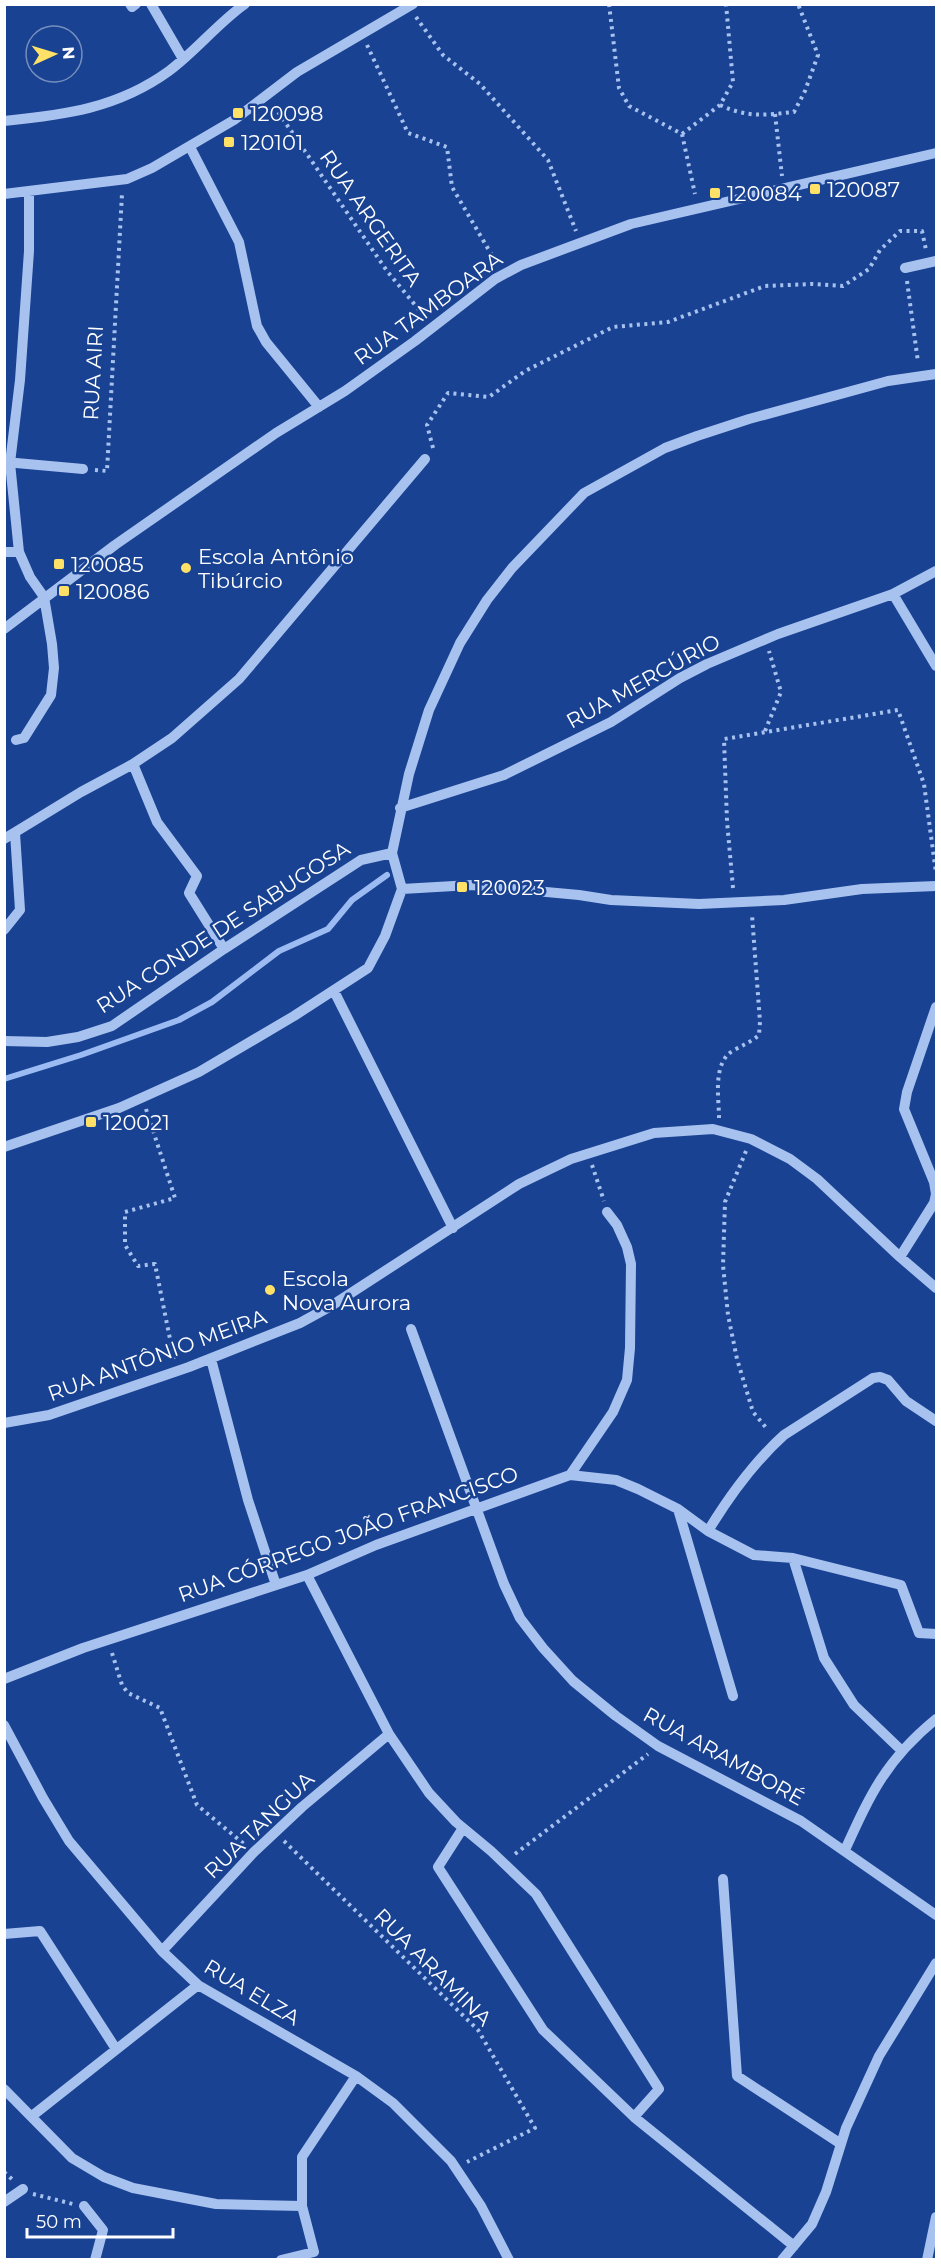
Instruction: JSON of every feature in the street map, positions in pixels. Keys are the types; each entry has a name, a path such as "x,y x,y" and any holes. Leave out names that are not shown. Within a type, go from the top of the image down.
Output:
{"street":[{"path":"130,4 132,8 136,4"},
{"path":"151,4 183,59"},
{"path":"4,121 63,115 103,105 149,84 183,59 245,4"},
{"path":"4,194 123,180 152,168 234,120 297,72 411,6"},
{"path":"189,147 238,242 257,326 266,342 319,407"},
{"name":"RUA TAMBOARA","path":"4,629 115,545 276,433 354,385 474,294 503,275 580,242 631,224 936,153"},
{"path":"16,740 24,738 51,695 54,668 44,597 30,577 19,552 7,463 20,380 29,251 28,192"},
{"path":"905,268 933,262"},
{"path":"4,1148 119,1108 199,1072 368,968 385,936 402,889 392,853 400,808 429,710 460,643 487,600 512,568 584,493 665,448 749,418 867,387 936,374"},
{"path":"4,839 81,792 134,764 172,738 239,679 425,459"},
{"path":"7,463 83,469"},
{"path":"4,552 19,552"},
{"name":"RUA MERCÚRIO","path":"400,808 504,775 611,722 680,678 765,640 893,594 936,571"},
{"path":"893,594 936,666"},
{"path":"134,764 157,822 198,876 189,893 224,949"},
{"path":"4,930 20,910 15,832"},
{"name":"RUA CONDE DE SABUGOSA","path":"4,1041 47,1042 78,1037 112,1026 224,949 361,860 392,853"},
{"path":"402,889 471,885 611,900 699,904 784,900 862,889 936,886"},
{"path":"334,991 453,1228"},
{"path":"900,1257 934,1203 936,1194 934,1182 904,1109 907,1092 936,1007"},
{"name":"RUA ANTÔNIO MEIRA","path":"4,1424 49,1415 211,1359 300,1323 331,1306 519,1184 588,1153 654,1133 719,1131 751,1139 790,1159 817,1179 936,1288"},
{"path":"570,1475 613,1412 627,1380 630,1348 631,1264 624,1240 617,1225 607,1212"},
{"name":"RUA ARAMBORÉ","path":"411,1329 504,1584 520,1618 543,1648 573,1680 616,1716 658,1746 801,1821 936,1916"},
{"path":"211,1359 248,1500 276,1585"},
{"path":"708,1531 732,1492 751,1468 777,1442 877,1377 888,1380 906,1401 936,1421"},
{"name":"RUA CÓRREGO JOÃO FRANCISCO","path":"4,1679 108,1640 307,1575 376,1545 476,1507 570,1475 616,1480 678,1509 708,1531 754,1555 793,1558 902,1585 919,1633 936,1634"},
{"path":"678,1509 733,1696"},
{"path":"793,1558 824,1659 854,1705 902,1751"},
{"path":"307,1575 389,1734 429,1793 463,1828 536,1894 659,2089 634,2117"},
{"path":"845,1850 872,1792 893,1759 936,1719"},
{"name":"RUA ELZA","path":"4,1725 69,1841 162,1951 198,1985 356,2076 393,2103 456,2168 481,2206 508,2259"},
{"name":"RUA TANGUA","path":"162,1951 254,1852 389,1734"},
{"path":"463,1828 438,1867 543,2030 634,2117 794,2246"},
{"path":"723,1879 737,2076 841,2144"},
{"path":"4,1934 40,1931 116,2049"},
{"path":"782,2259 812,2224 826,2192 846,2128 879,2056 936,1963"},
{"path":"32,2116 198,1985"},
{"path":"281,2259 314,2252 302,2206 302,2157 356,2076"},
{"path":"4,2089 72,2158 104,2177 133,2188 216,2204 302,2206"},
{"path":"4,2202 23,2189"},
{"path":"84,2206 103,2230 95,2259"},
{"path":"927,2259 936,2217"}],"path":[{"path":"609,4 619,88 629,106 682,134"},
{"path":"682,134 720,105 733,82 726,4"},
{"path":"720,105 736,112 756,116 794,112 805,91 818,55 798,4"},
{"path":"411,6 443,56 480,84 548,160 580,242"},
{"path":"362,33 408,134 447,147 452,187 503,275"},
{"name":"RUA ARGERITA","path":"267,96 387,271 432,327"},
{"path":"775,114 783,189"},
{"path":"682,134 698,209"},
{"name":"RUA AIRI","path":"83,469 107,471 123,180"},
{"path":"425,459 434,451 427,425 448,393 489,397 525,371 614,327 668,322 765,286 813,284 843,286 869,269 880,250 900,231 922,231 933,262"},
{"path":"905,268 920,376"},
{"path":"765,640 781,692 765,732"},
{"path":"734,902 727,822 724,739 898,710 924,784 936,877"},
{"path":"719,1131 720,1066 733,1050 759,1035 751,901"},
{"path":"142,1097 175,1198 125,1212 125,1245 138,1266 154,1264 177,1371"},
{"path":"751,1139 725,1202 723,1265 728,1315 753,1412 777,1442"},
{"path":"588,1153 607,1212"},
{"path":"108,1640 122,1684 128,1693 160,1708 197,1805 254,1852"},
{"path":"503,1863 595,1791 658,1746"},
{"name":"RUA ARAMINA","path":"275,1832 478,2030 535,2128 456,2168"},
{"path":"4,2172 27,2192 84,2206"}],"waterway":[{"path":"4,1079 81,1055 179,1020 212,1002 279,951 328,929 352,900 387,875"}],"place":[{"name":"120098","path":"238,113"},
{"name":"120101","path":"229,142"},
{"name":"120087","path":"815,189"},
{"name":"120084","path":"715,193"},
{"name":"120085","path":"59,564"},
{"name":"Escola Antônio Tibúrcio","path":"186,568"},
{"name":"120086","path":"64,591"},
{"name":"120023","path":"462,887"},
{"name":"120021","path":"91,1122"},
{"name":"Escola Nova Aurora","path":"270,1290"}]}
